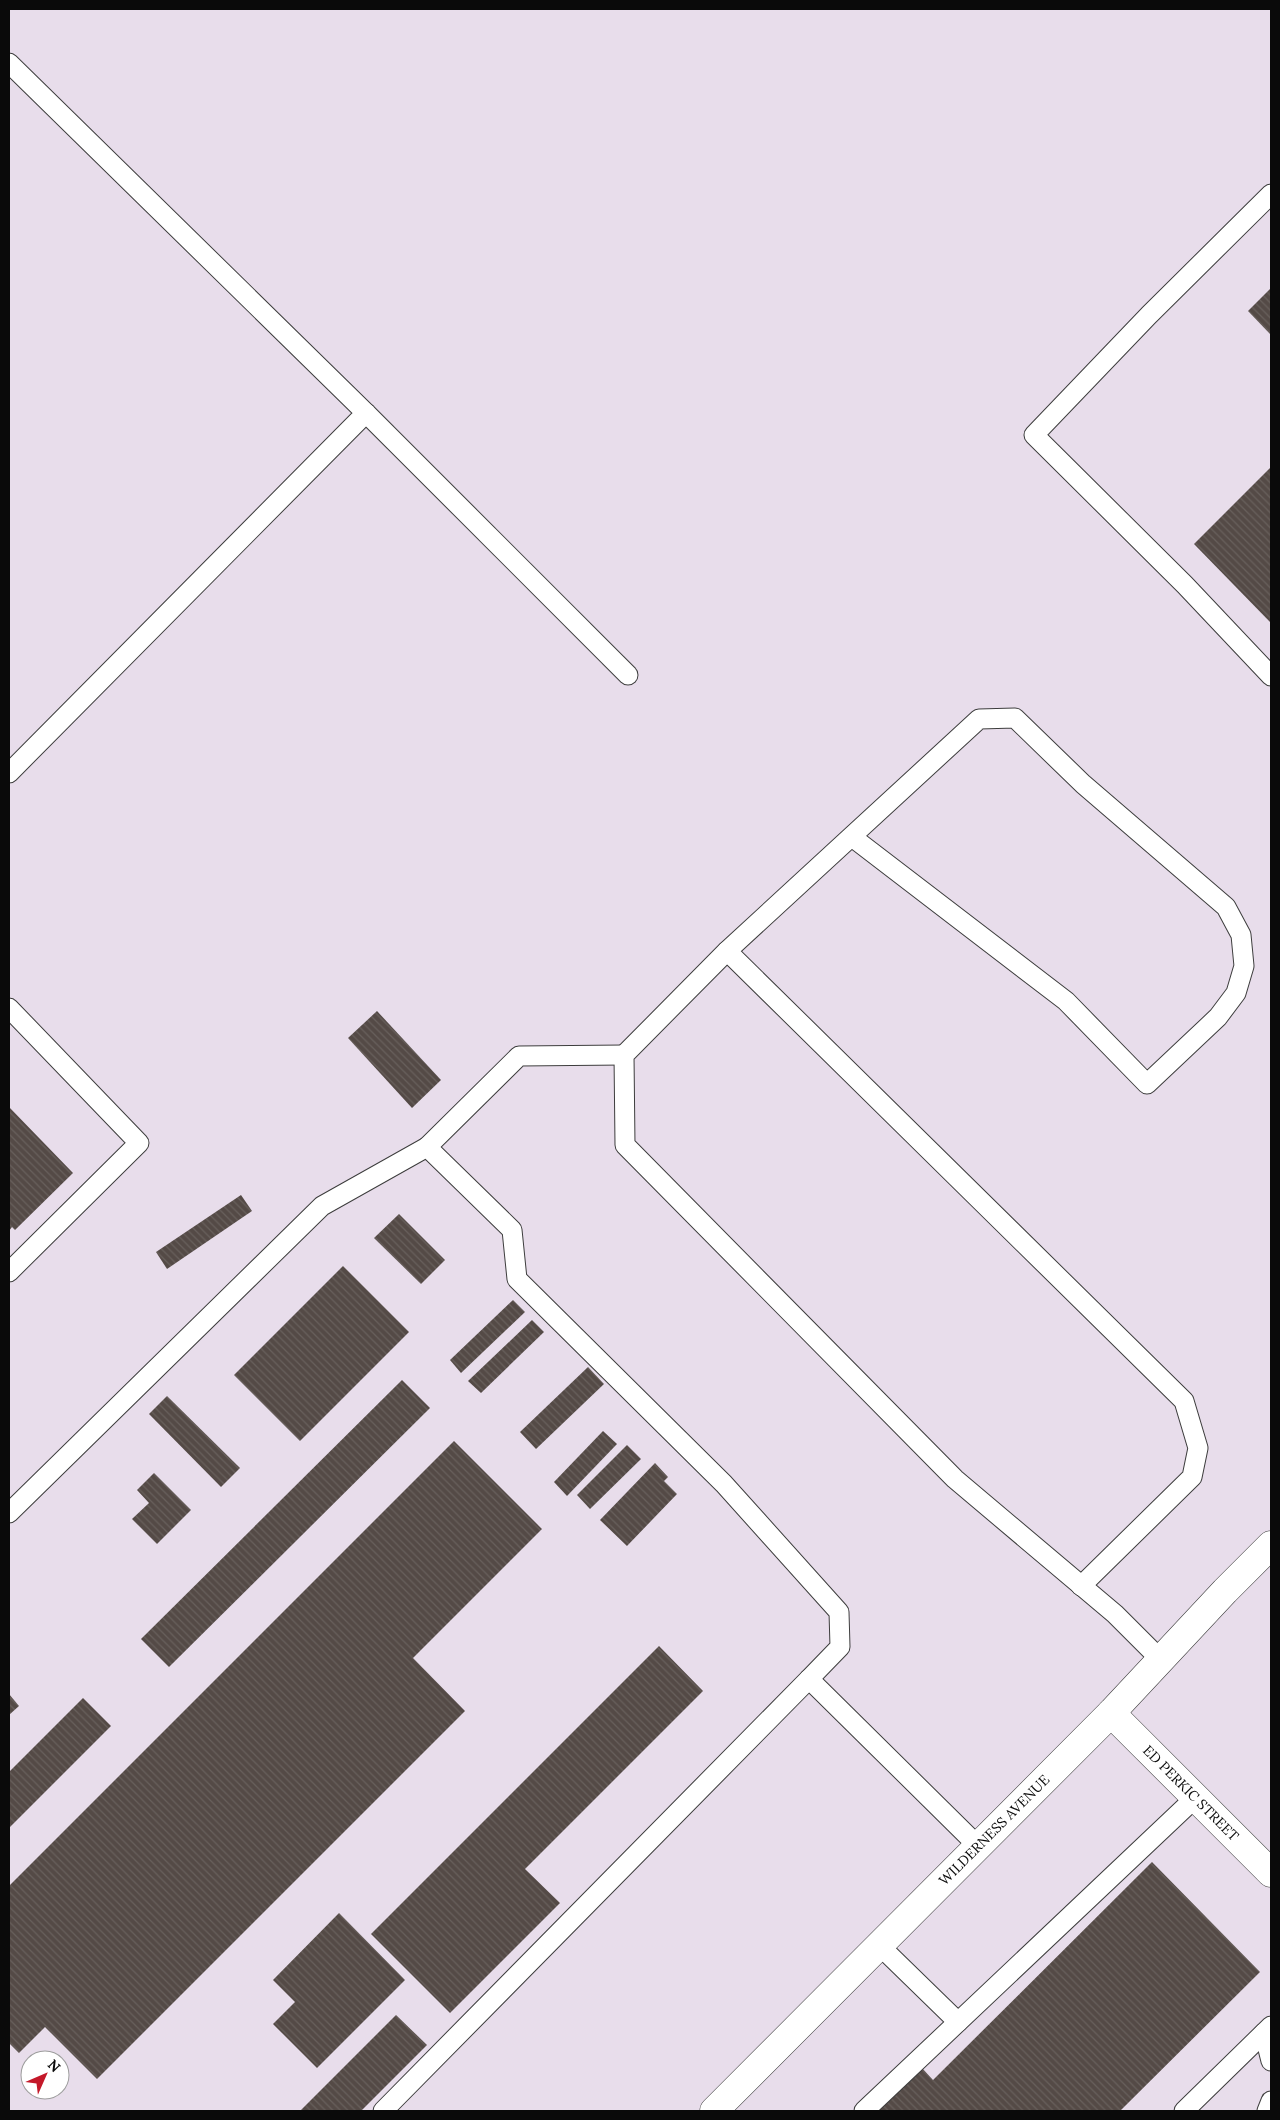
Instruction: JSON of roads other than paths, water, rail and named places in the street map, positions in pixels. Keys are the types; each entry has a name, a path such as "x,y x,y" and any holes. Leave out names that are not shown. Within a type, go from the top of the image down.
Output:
{"street":[{"name":"WILDERNESS AVENUE","path":"724,2108 879,1945 1111,1713 1271,1545"},
{"name":"ED PERKIC STREET","path":"1111,1713 1271,1873"}],"lane":[{"path":"9,63 366,413 628,675"},
{"path":"1271,194 1149,315 1034,435 1185,585 1271,676"},
{"path":"9,773 366,413"},
{"path":"9,1513 322,1206 427,1147 518,1056 624,1055 727,951 979,719 1015,718 1083,784 1226,907 1242,943 1244,966 1236,993 1218,1017 1147,1084 1066,1001 852,837"},
{"path":"727,951 1184,1401 1198,1448 1192,1476 1081,1586"},
{"path":"9,1008 140,1143 9,1272"},
{"path":"624,1055 625,1146 955,1479 1115,1614 1161,1660"},
{"path":"383,2111 840,1647 839,1612 724,1484 517,1279 512,1230 427,1147"},
{"path":"808,1679 978,1846"},
{"path":"864,2111 1196,1797"},
{"path":"879,1945 958,2022"},
{"path":"1268,2030 1271,2061"},
{"path":"1184,2111 1268,2030"},
{"path":"1268,2111 1271,2101"}]}
